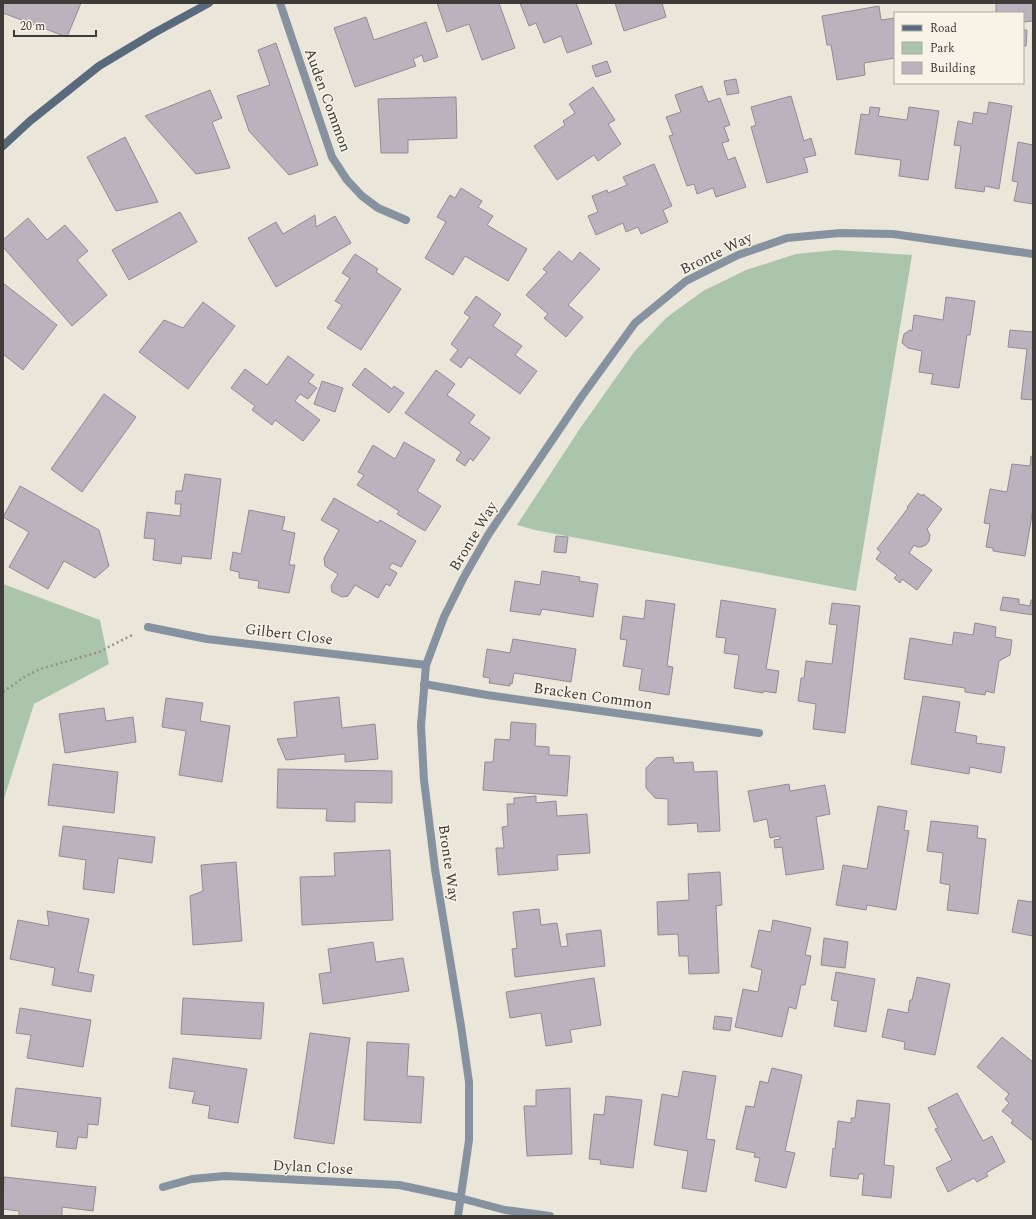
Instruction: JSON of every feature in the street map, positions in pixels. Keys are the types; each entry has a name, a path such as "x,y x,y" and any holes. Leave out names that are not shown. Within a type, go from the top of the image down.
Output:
{"main road":[{"path":"3,146 30,121 99,66 209,3"}],"street":[{"name":"Auden Common","path":"280,3 332,157 347,180 362,196 378,208 406,220"},
{"name":"Bronte Way","path":"458,1216 469,1140 469,1082 435,869 424,780 421,726 426,665 444,617 484,542 582,396 636,323 686,280 738,255 787,238 840,233 893,234 1033,254"},
{"name":"Gilbert Close","path":"148,627 207,638 426,665"},
{"name":"Bracken Common","path":"424,684 487,695 759,734"},
{"name":"Dylan Close","path":"163,1187 192,1179 225,1176 399,1186 460,1198 505,1210 550,1216"}],"path":[{"path":"3,692 40,669 99,652 148,627"}],"green space":[{"path":"836,250 912,255 856,591 535,530 517,525 581,427 634,352 666,318 703,291 746,270 796,254"},
{"path":"3,584 100,620 109,664 34,704 3,802"}],"building":[{"path":"3,3 81,3 67,37 3,13"},
{"path":"437,3 499,3 515,48 482,60 469,24 447,32"},
{"path":"520,3 576,3 592,44 567,53 561,36 544,43 536,23 529,26"},
{"path":"615,3 662,3 666,17 624,31"},
{"path":"996,3 1033,3 1033,21 1024,22 1024,12 996,12"},
{"path":"879,6 881,20 894,18 894,58 864,63 865,75 837,80 831,45 827,45 822,16"},
{"path":"366,17 374,40 426,22 438,57 424,62 422,55 413,59 416,66 355,87 334,28"},
{"path":"1024,30 1027,30 1026,46 1024,46"},
{"path":"276,43 318,165 289,175 249,131 237,96 270,85 258,50"},
{"path":"607,61 611,72 596,77 592,66"},
{"path":"736,79 739,93 727,95 724,81"},
{"path":"702,86 708,102 720,98 730,125 724,127 729,141 722,143 728,160 735,157 746,187 716,197 713,188 697,194 694,184 687,186 669,136 673,135 666,117 681,112 675,95"},
{"path":"593,87 615,120 608,124 621,144 598,161 594,155 557,180 534,146 565,125 563,121 575,113 569,104"},
{"path":"210,90 222,118 212,122 230,168 196,174 145,116"},
{"path":"791,96 804,141 811,138 816,155 804,158 808,172 767,183 751,127 756,125 751,107"},
{"path":"456,97 457,138 408,140 408,153 381,153 378,99"},
{"path":"989,102 1012,106 999,189 985,186 984,192 955,188 961,146 954,145 958,121 972,124 974,112 987,114"},
{"path":"870,107 880,108 878,116 907,120 909,107 939,111 928,180 899,176 901,160 855,154 861,114 869,115"},
{"path":"125,137 158,202 116,211 87,157"},
{"path":"1018,142 1033,145 1033,204 1014,201 1018,182 1012,181"},
{"path":"654,164 672,206 663,210 668,222 641,234 638,227 626,232 623,223 596,235 588,216 598,212 592,196 607,190 608,193 627,185 623,177"},
{"path":"461,188 482,201 478,207 493,216 487,225 527,249 508,281 465,256 453,275 425,258 446,222 437,217 450,195 455,198"},
{"path":"180,212 197,242 129,280 112,250"},
{"path":"315,215 316,227 335,216 351,243 276,287 248,238 276,222 283,234"},
{"path":"28,218 47,240 65,225 88,251 77,260 107,295 72,326 3,247 3,240"},
{"path":"559,251 572,262 580,252 600,269 568,305 583,317 566,337 544,318 548,314 526,295 547,272 543,269"},
{"path":"355,254 378,269 376,272 401,289 361,350 327,328 342,305 335,301 350,278 342,273"},
{"path":"3,283 57,325 23,370 3,354"},
{"path":"476,296 501,314 493,326 522,346 515,355 537,371 520,394 469,357 461,368 450,360 458,350 451,344 470,317 464,313"},
{"path":"946,297 975,301 970,335 967,335 959,388 931,384 933,374 919,372 922,351 908,348 902,343 904,334 910,330 912,331 914,315 943,320"},
{"path":"203,302 235,326 188,389 139,352 164,320 183,328"},
{"path":"1010,330 1033,332 1033,400 1021,399 1027,349 1008,347"},
{"path":"288,356 314,375 308,382 317,388 308,399 300,394 295,401 320,420 303,441 275,420 272,425 252,410 255,406 231,388 245,369 267,385"},
{"path":"365,368 392,389 394,386 404,393 389,413 352,385"},
{"path":"436,370 455,384 447,395 475,415 469,423 490,438 473,461 470,458 465,466 456,460 461,452 405,413"},
{"path":"322,381 343,388 335,412 314,404"},
{"path":"104,394 136,417 82,492 51,469"},
{"path":"404,442 435,460 417,491 441,506 425,531 397,514 399,511 357,485 364,475 358,472 373,445 395,459"},
{"path":"1031,456 1033,457 1033,509 1025,556 993,551 993,548 986,547 990,524 984,523 990,489 1007,492 1012,464 1030,466"},
{"path":"185,474 221,479 211,559 182,556 181,564 153,560 155,539 144,538 147,512 180,516 181,504 175,504 176,491 182,491"},
{"path":"20,486 99,530 109,566 95,578 64,561 48,589 9,567 29,532 3,517"},
{"path":"918,493 922,496 923,494 942,509 927,529 930,535 929,541 926,545 917,547 914,545 909,553 932,570 917,590 902,579 900,583 894,578 897,575 876,559 881,552 877,549"},
{"path":"334,498 378,523 380,520 416,541 401,567 392,563 389,568 397,573 390,586 386,584 378,598 355,585 348,596 342,597 332,592 331,586 338,574 325,566 324,558 339,530 321,520"},
{"path":"249,510 285,517 282,530 295,533 289,565 295,565 289,593 258,588 259,581 239,578 239,572 230,570 233,552 241,554"},
{"path":"556,536 568,537 566,553 554,552"},
{"path":"542,571 580,577 579,581 598,584 593,617 542,609 540,615 510,611 515,581 540,585"},
{"path":"1003,597 1019,599 1019,604 1030,606 1031,600 1033,600 1033,615 1000,610"},
{"path":"646,600 675,604 667,666 673,667 669,695 639,690 642,669 623,666 627,640 620,639 623,616 644,619"},
{"path":"721,600 776,609 766,669 779,671 776,693 763,691 763,693 734,688 739,655 724,653 726,638 716,637"},
{"path":"832,603 860,606 845,733 813,729 816,704 798,701 801,678 804,678 806,661 832,664 837,625 829,624"},
{"path":"975,623 996,627 995,637 1012,640 1010,655 999,661 994,693 986,691 985,695 965,692 965,688 904,679 910,638 952,645 954,632 973,635"},
{"path":"513,639 576,649 571,682 514,673 512,684 510,683 510,686 489,683 490,678 483,677 487,649 510,653"},
{"path":"923,696 960,702 955,732 977,736 976,743 1005,747 1001,773 970,767 969,774 911,764"},
{"path":"339,697 342,728 375,724 378,759 345,762 345,754 286,760 277,739 297,737 294,702"},
{"path":"166,698 203,703 200,721 230,726 222,782 179,775 186,731 162,727"},
{"path":"104,708 106,721 133,717 136,742 65,753 59,714"},
{"path":"511,722 536,724 535,746 549,747 549,755 570,756 567,796 483,790 485,762 493,762 495,739 510,740"},
{"path":"673,757 674,763 693,762 694,772 717,771 720,831 698,832 697,823 668,825 668,799 655,798 646,788 646,768 656,758"},
{"path":"53,764 118,772 114,813 48,805"},
{"path":"278,769 392,771 392,803 355,802 355,822 326,821 327,809 277,808"},
{"path":"789,784 790,791 825,785 830,814 816,817 824,869 786,875 782,847 775,848 774,840 780,839 780,836 770,838 767,819 754,822 748,791"},
{"path":"536,796 536,803 556,801 557,816 587,814 590,853 557,855 558,870 498,875 496,848 504,848 502,827 508,826 507,804 514,804 514,798"},
{"path":"878,806 907,811 904,830 909,831 896,910 867,905 866,910 836,905 843,865 867,869"},
{"path":"931,821 978,826 977,838 986,839 978,914 947,910 950,885 940,883 943,853 927,851"},
{"path":"63,826 155,837 152,863 118,858 114,893 83,889 86,860 59,856"},
{"path":"390,850 393,920 302,925 300,877 335,876 334,853"},
{"path":"236,862 242,941 193,945 190,896 203,891 201,865"},
{"path":"720,872 722,905 716,906 719,973 689,974 688,956 679,956 678,934 658,935 657,902 689,900 688,874"},
{"path":"1033,896 1033,936 1012,932 1018,900 1032,902"},
{"path":"539,909 541,925 557,923 561,947 568,946 566,934 601,930 605,966 515,977 512,949 517,948 513,912"},
{"path":"47,911 89,919 78,972 94,975 91,992 52,985 55,968 10,959 18,920 49,926"},
{"path":"773,920 811,928 805,955 811,956 805,985 801,985 796,1009 789,1007 782,1037 735,1027 743,989 758,992 762,970 751,967 759,930 771,932"},
{"path":"824,938 848,942 845,968 821,965"},
{"path":"373,942 376,962 403,958 409,991 323,1004 319,974 331,972 328,949"},
{"path":"836,972 875,979 866,1032 834,1026 838,1001 831,1000"},
{"path":"917,977 950,984 935,1055 904,1049 905,1042 882,1037 888,1009 908,1013 910,1000 912,1000"},
{"path":"594,978 601,1025 570,1030 572,1042 546,1046 541,1013 510,1018 506,992"},
{"path":"183,998 264,1003 261,1039 181,1034"},
{"path":"20,1008 91,1020 83,1067 27,1058 31,1035 16,1033"},
{"path":"715,1016 732,1018 730,1031 713,1029"},
{"path":"310,1033 350,1038 334,1144 294,1138"},
{"path":"1002,1037 1033,1062 1033,1141 1011,1123 1013,1120 1002,1111 1009,1103 1005,1099 1009,1094 977,1067"},
{"path":"367,1042 409,1044 407,1076 424,1077 421,1123 364,1120"},
{"path":"173,1058 247,1069 238,1123 208,1118 210,1106 192,1103 195,1092 169,1088"},
{"path":"772,1068 802,1075 785,1151 795,1153 786,1188 755,1181 760,1158 754,1157 755,1153 736,1149 746,1106 754,1107 760,1081 768,1083"},
{"path":"683,1071 716,1076 706,1139 715,1140 706,1192 682,1188 688,1151 654,1145 662,1094 678,1097"},
{"path":"16,1088 101,1098 98,1125 88,1124 87,1138 78,1137 76,1149 56,1147 58,1132 11,1126"},
{"path":"570,1088 572,1154 527,1156 524,1106 536,1106 536,1090"},
{"path":"957,1093 983,1141 992,1136 1005,1162 986,1173 988,1176 977,1182 974,1178 948,1192 936,1168 952,1160 935,1129 938,1128 928,1108"},
{"path":"606,1096 642,1100 633,1168 600,1164 601,1160 589,1159 594,1114 604,1115"},
{"path":"857,1100 890,1104 884,1165 894,1166 891,1198 862,1195 864,1174 859,1174 858,1179 830,1176 838,1121 851,1123 851,1118 855,1118"},
{"path":"4,1177 96,1187 93,1211 62,1207 62,1216 19,1216 19,1211 3,1209"}]}
